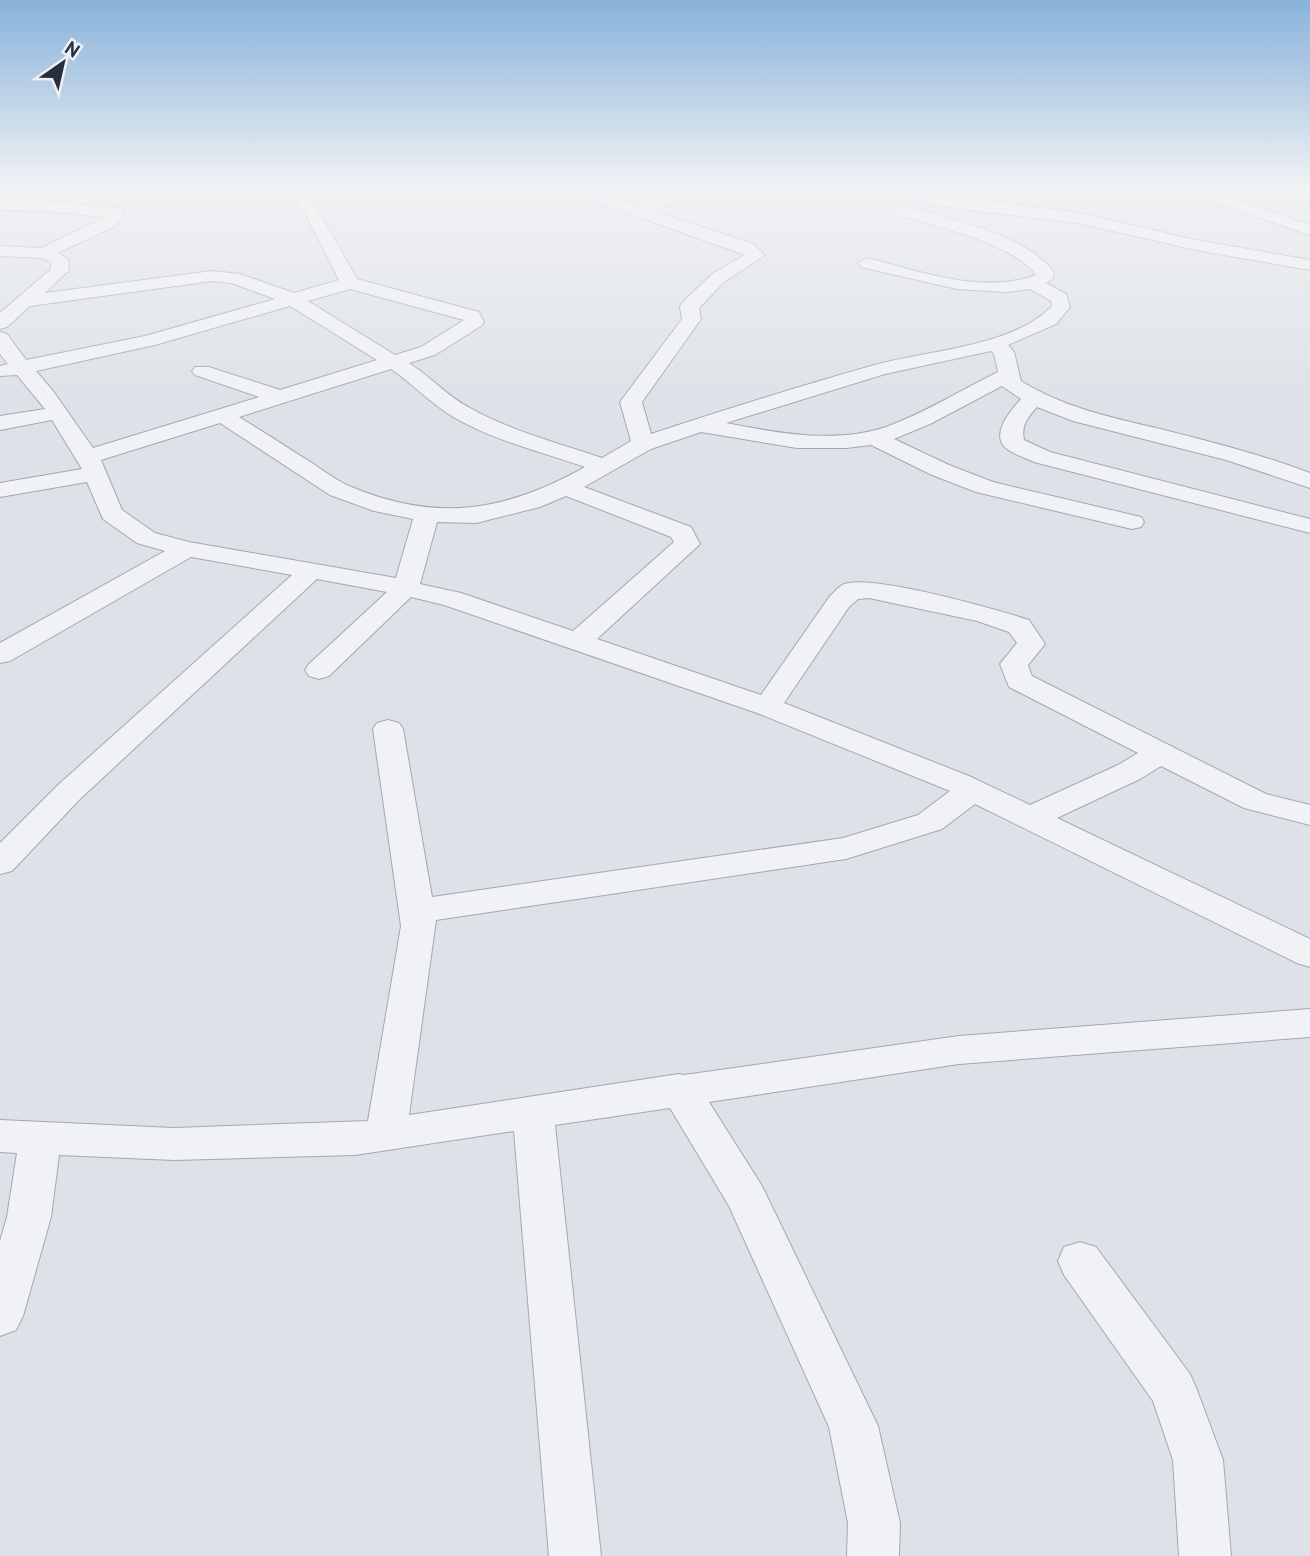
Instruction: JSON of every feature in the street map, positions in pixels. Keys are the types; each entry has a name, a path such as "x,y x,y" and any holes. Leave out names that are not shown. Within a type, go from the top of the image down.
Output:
{"street":[{"path":"0,323 60,270 59,260"},
{"path":"335,260 350,282"},
{"path":"643,444 631,402 692,319 689,307 718,278 748,260"},
{"path":"867,263 904,276 936,283 1018,286 1034,284 1044,278 1045,272 1031,260"},
{"path":"1279,260 1310,265"},
{"path":"26,302 212,276 234,278 292,299 393,362 435,396 464,414 501,430 602,465"},
{"path":"0,490 92,466 222,415 428,351 474,322 472,316 350,282 148,341 11,369"},
{"path":"222,415 338,490 383,506 427,514 475,516 531,502 565,488 643,444 700,425 881,369 994,343 1049,320 1061,307 1060,298 1034,284"},
{"path":"0,338 11,369 58,413 92,466 111,514 145,538 187,549 406,588 452,600 767,707 972,790 1310,954"},
{"path":"994,343 1004,352 1011,384 1067,414 1213,449 1273,466 1310,481"},
{"path":"202,372 280,397"},
{"path":"700,425 766,438 799,441 857,440 892,432 1009,374"},
{"path":"1033,398 1013,422 1010,434 1014,444 1042,457 1310,526"},
{"path":"0,423 58,413"},
{"path":"872,436 923,463 966,481 1031,500 1132,522"},
{"path":"565,488 682,533 687,544 578,642"},
{"path":"318,670 406,588 427,514"},
{"path":"0,655 187,549"},
{"path":"0,863 69,792 312,570"},
{"path":"767,707 839,602 850,592 869,590 984,614 1019,626 1031,644 1014,664 1019,681 1255,802 1310,815"},
{"path":"386,1135 419,926 388,729"},
{"path":"1030,818 1129,772 1160,753"},
{"path":"416,911 846,848 930,822 972,790"},
{"path":"0,1316 29,1217 20,1137 174,1144 355,1139 679,1089 959,1050 1310,1023"},
{"path":"679,1089 747,1198 853,1426 874,1523 873,1556"},
{"path":"533,1112 575,1556"},
{"path":"1080,1261 1173,1390 1198,1460 1205,1556"}]}
